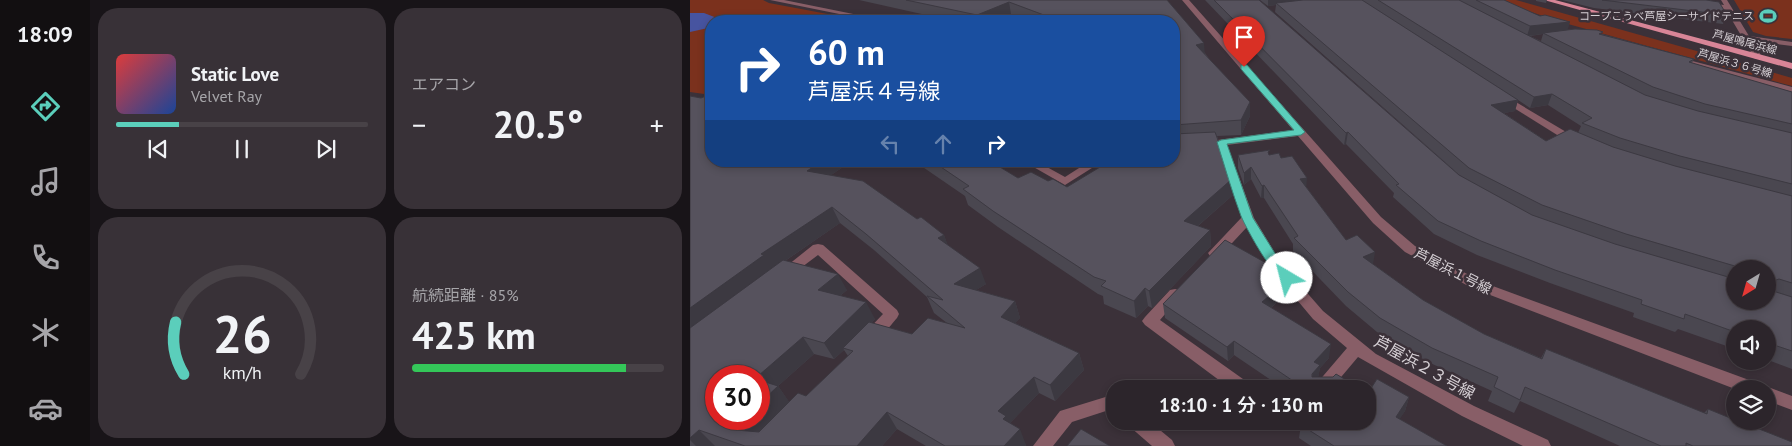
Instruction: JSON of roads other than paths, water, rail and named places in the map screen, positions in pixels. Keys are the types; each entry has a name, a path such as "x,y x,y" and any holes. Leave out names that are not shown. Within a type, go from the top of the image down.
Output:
{"main road":[{"name":"芦屋鳴尾浜線","path":"1547,0 1792,66"}],"street":[{"path":"772,0 852,15"},
{"name":"芦屋浜１号線","path":"1185,0 1377,220 1410,249 1477,286 1730,380"},
{"path":"1724,0 1758,57"},
{"path":"1699,4 1728,8"},
{"path":"1746,38 1792,44"},
{"name":"芦屋浜３６号線","path":"1664,54 1792,90"},
{"path":"1493,91 1554,130 1582,144"},
{"path":"1204,143 1301,132"},
{"name":"芦屋浜２３号線","path":"1221,142 1248,218 1276,266 1318,315 1370,358 1468,412 1542,446"},
{"path":"1039,167 1065,182 1089,167"},
{"path":"1203,265 1248,218"},
{"path":"770,284 818,248 892,314 858,348"},
{"path":"1183,286 1150,321 1232,380"},
{"path":"1328,380 1357,348"},
{"path":"1776,397 1792,403"},
{"path":"1042,446 1066,416 1106,404"},
{"path":"1146,430 1166,446"}],"water":[{"path":"690,13 709,15 705,15 705,29 690,32"}],"place":[{"name":"コープこうべ芦屋シーサイドテニス","path":"1768,16"}]}
